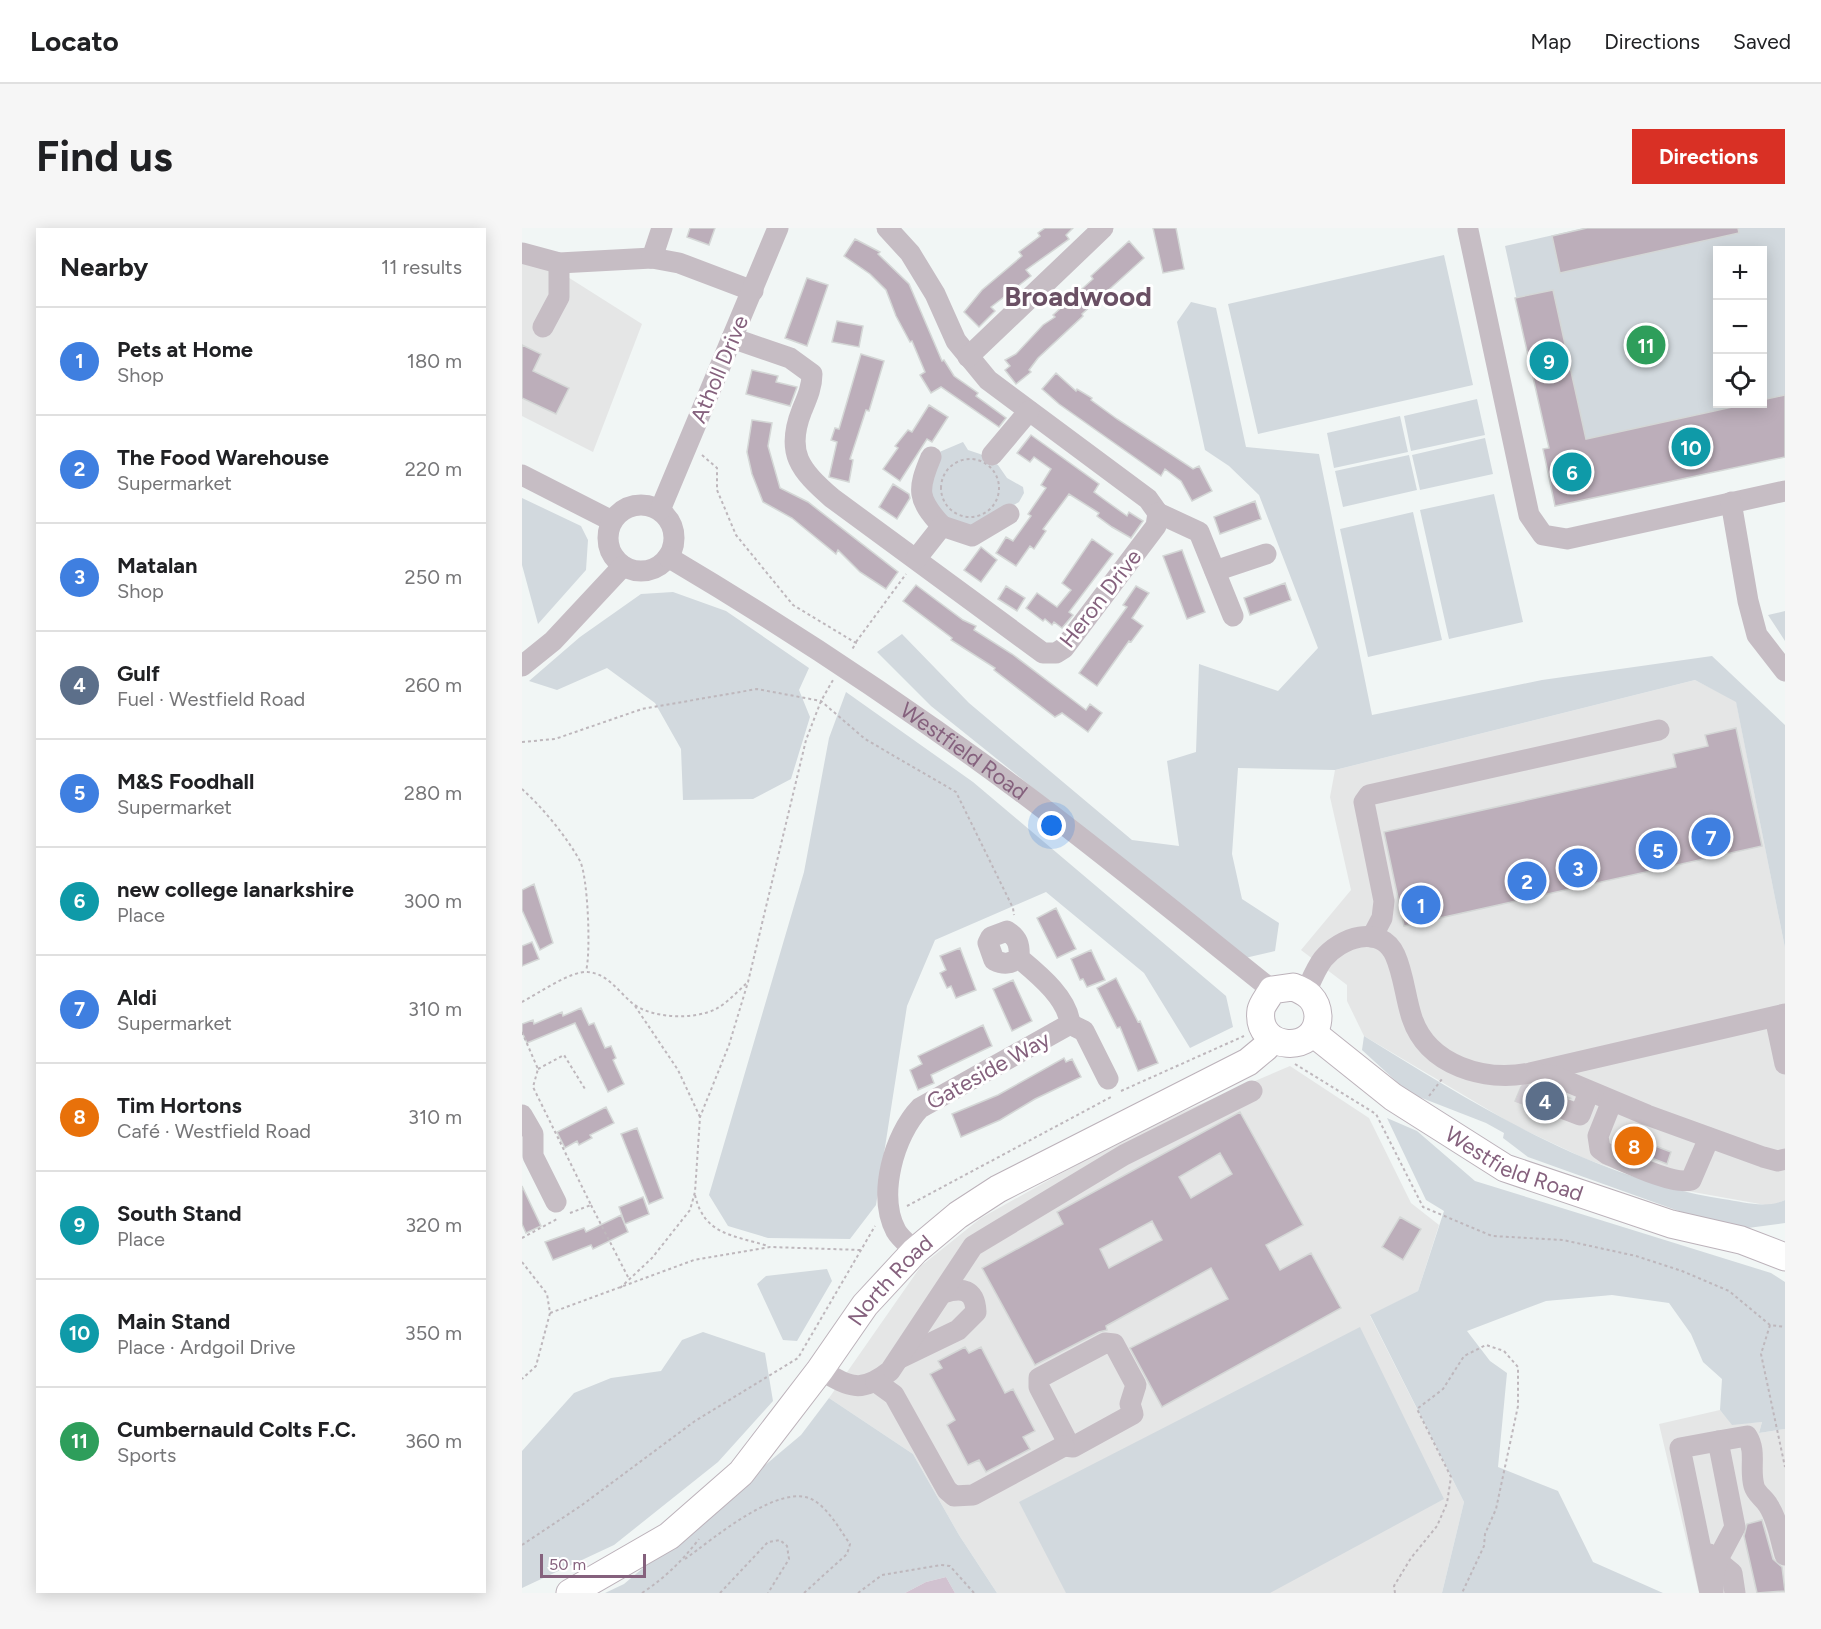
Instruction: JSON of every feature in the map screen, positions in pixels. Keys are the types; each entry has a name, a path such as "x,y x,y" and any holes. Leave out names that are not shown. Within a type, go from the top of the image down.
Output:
{"main road":[{"path":"1293,987 1306,992 1317,1009 1318,1023 1313,1033 1301,1043 1268,1043 1263,1029 1261,1009 1272,990 1293,987"},
{"name":"Westfield Road","path":"1313,1033 1393,1097 1505,1168 1671,1224 1742,1240 1785,1257"},
{"name":"North Road","path":"570,1593 669,1536 741,1473 820,1370 865,1305 915,1251 958,1215 998,1190 1248,1062 1268,1043"},
{"name":"Westfield Road","path":"1742,1240 1785,1238"}],"street":[{"path":"652,258 662,228"},
{"name":"Atholl Drive","path":"660,510 778,228"},
{"path":"887,228 910,253 935,294 956,340 988,380 1149,499 1158,513 1199,532 1233,616"},
{"path":"968,357 1102,228"},
{"path":"1468,229 1529,515 1543,535 1567,539 1785,491"},
{"path":"522,253 559,264 652,258 679,263 753,291"},
{"path":"543,327 559,297 559,264"},
{"name":"Heron Drive","path":"732,338 790,358 812,374 812,384 795,428 795,454 806,474 1043,653 1056,653 1064,648 1156,526 1158,513"},
{"path":"992,455 1029,411"},
{"path":"931,457 920,482 921,496 927,510 942,526 972,536 1009,514"},
{"path":"522,475 612,521"},
{"path":"1731,502 1748,601 1757,635 1785,670"},
{"path":"642,505 660,510 673,527 674,541 668,557 662,563 646,571 631,570 623,566 615,560 607,539 612,521 627,507 642,505"},
{"path":"916,559 942,526"},
{"path":"1215,571 1266,554"},
{"name":"Westfield Road","path":"668,557 796,635 1017,789 1272,990"},
{"path":"522,666 553,640 623,566"},
{"path":"1372,937 1382,918 1384,901 1364,802 1369,795 1659,730"},
{"path":"1007,931 1015,936 1019,944 1019,958 1001,964 994,960 988,943 991,937 1007,931"},
{"path":"1306,992 1322,960 1337,944 1357,937 1372,937 1386,943 1395,954 1412,1020 1429,1044 1452,1065 1496,1075 1530,1073 1780,1016 1785,1064"},
{"name":"Gateside Way","path":"1019,958 1045,980 1064,1007 1070,1024 1084,1031 1118,1083"},
{"name":"Gateside Way","path":"915,1251 897,1233 890,1215 889,1187 894,1159 909,1120 920,1108 1070,1024"},
{"path":"1530,1073 1554,1076 1612,1101 1763,1157 1778,1161 1785,1159"},
{"path":"1496,1075 1509,1088 1519,1092"},
{"path":"820,1370 848,1386 861,1387 876,1382 890,1371 973,1246 1124,1155 1251,1090"},
{"path":"1567,1110 1580,1115 1589,1092"},
{"path":"1612,1101 1598,1136 1600,1149 1607,1155 1685,1182 1691,1180 1709,1138"},
{"path":"522,1115 532,1134 527,1146 556,1202"},
{"path":"898,1359 958,1330 976,1312 975,1300 968,1291 958,1288 943,1293"},
{"path":"876,1382 894,1395 947,1490 954,1496 973,1495 1064,1446 1073,1447 1133,1414 1130,1404 1136,1384 1114,1344 1105,1343 1039,1378 1039,1387 1066,1439 1064,1446"},
{"path":"1712,1593 1710,1555 1680,1448 1747,1436 1754,1446 1752,1474 1754,1490 1768,1504 1785,1555"},
{"path":"1710,1555 1735,1527 1718,1440"},
{"path":"1710,1555 1732,1573 1735,1593"}],"path":[{"path":"688,443 717,468 717,490 736,535 793,605 856,643"},
{"path":"968,459 986,464 992,470 999,487 994,505 988,511 971,518 954,513 947,506 940,490 942,480 952,465 968,459"},
{"path":"849,655 916,559"},
{"path":"620,1288 674,1232 690,1210 695,1192 700,1117 729,1046 747,982 806,740 821,701 835,677"},
{"path":"522,742 555,739 642,709 757,689 821,701 865,738 957,792 1013,908 1015,936"},
{"path":"522,789 559,833 580,862 584,873 590,939 586,971"},
{"path":"522,1002 564,979 586,971 606,978 634,1004 678,1070 700,1117"},
{"path":"634,1004 653,1012 698,1014 717,1008 747,982"},
{"path":"522,1032 538,1069 533,1088 629,1279"},
{"path":"1118,1083 1247,1034 1268,1043"},
{"path":"538,1069 564,1055 585,1089"},
{"path":"1294,1064 1376,1114 1423,1207 1492,1236 1563,1240 1636,1256 1682,1271 1729,1291 1770,1325 1785,1327"},
{"path":"1417,1112 1452,1065"},
{"path":"695,1192 699,1212 710,1226 770,1246"},
{"path":"522,1238 591,1205"},
{"path":"550,1313 694,1260 770,1246 861,1250"},
{"path":"522,1262 547,1294 550,1313 536,1366 522,1379"},
{"path":"1770,1325 1761,1354 1785,1467"},
{"path":"1395,1593 1394,1586 1411,1558 1437,1526 1447,1503 1451,1476 1417,1409 1443,1389 1464,1356 1486,1345 1504,1351 1518,1367 1518,1406 1496,1509 1485,1534 1484,1546 1462,1593"},
{"path":"522,1545 582,1505 695,1421 762,1382"},
{"path":"684,1559 770,1502 799,1494 815,1501 836,1522 850,1544 847,1554 804,1593"},
{"path":"720,1593 768,1542 780,1540 787,1546 789,1559 768,1593"},
{"path":"858,1593 882,1575 941,1565 950,1566 974,1593"}],"shaded area":[{"path":"1584,228 1785,228 1785,455 1562,504 1505,246"},
{"path":"1444,255 1473,385 1258,434 1228,304"},
{"path":"522,262 563,274 642,324 593,452 522,416"},
{"path":"1191,302 1216,308 1246,447 1319,454 1372,715 1542,680 1712,656 1785,725 1785,948 1736,702 1695,680 1335,770 1238,768 1232,854 1242,899 1279,923 1275,951 1245,958 931,706 877,652 902,634 969,703 1132,840 1179,846 1167,761 1196,752 1199,664 1278,691 1318,648 1259,495 1229,466 1205,450 1177,322"},
{"path":"1477,399 1485,435 1411,451 1404,416"},
{"path":"1400,416 1408,452 1334,468 1327,433"},
{"path":"1485,438 1493,474 1420,490 1412,455"},
{"path":"963,442 968,450 998,465 1007,478 1023,487 1024,493 1019,502 971,531 946,520 926,499 937,453"},
{"path":"1409,455 1417,490 1343,507 1335,471"},
{"path":"1494,494 1523,622 1449,639 1420,510"},
{"path":"522,498 581,526 588,540 586,570 538,624 522,565"},
{"path":"1413,512 1442,640 1368,657 1340,529"},
{"path":"673,592 726,611 809,668 799,690 810,717 791,779 753,799 683,800 681,749 655,703 607,668 557,690 529,681 580,637 641,594"},
{"path":"1785,611 1785,641 1768,615"},
{"path":"1695,680 1736,701 1785,948 1785,1200 1771,1206 1665,1187 1586,1159 1514,1125 1364,1036 1347,1001 1347,985 1301,950 1351,890 1330,797 1335,770"},
{"path":"846,692 973,782 1226,996 1233,1027 1190,1048 1144,973 1046,892 935,940 907,1006 876,1205 850,1239 768,1238 728,1226 709,1195 804,872 829,738"},
{"path":"1364,1036 1492,1112 1581,1156 1674,1189 1755,1204 1770,1204 1785,1200 1785,1223 1748,1228 1701,1219 1528,1157 1503,1138 1504,1133 1486,1123 1409,1093 1362,1050"},
{"path":"1290,1066 1369,1118 1411,1203 1439,1225 1418,1291 1370,1316 1464,1502 1442,1593 997,1593 959,1535 913,1454 829,1398 921,1266 981,1218 1135,1132"},
{"path":"1387,1118 1417,1131 1475,1181 1771,1273 1785,1282 1785,1429 1759,1433 1762,1422 1732,1425 1720,1410 1722,1379 1703,1362 1691,1334 1669,1303 1612,1295 1546,1301 1467,1331 1490,1361 1507,1373 1498,1467 1558,1491 1593,1562 1663,1593 1442,1593 1464,1502 1370,1315 1418,1291 1444,1211 1426,1200"},
{"path":"827,1269 832,1281 797,1341 783,1340 757,1284 766,1276"},
{"path":"1360,1327 1444,1499 1270,1593 1066,1593 1019,1502"},
{"path":"703,1332 765,1353 773,1401 718,1462 614,1545 522,1588 522,1451 574,1393 611,1378 661,1371 682,1340"},
{"path":"829,1398 913,1454 959,1535 997,1593 955,1593 946,1577 926,1582 905,1593 605,1593 624,1584 801,1435"},
{"path":"1720,1410 1732,1424 1762,1422 1759,1433 1785,1429 1785,1593 1699,1593 1659,1424"},
{"path":"946,1577 955,1593 905,1593 926,1582"}],"building":[{"path":"690,228 715,228 709,245 687,237"},
{"path":"1045,228 1073,228 1066,235 1069,239 1026,270 1031,276 991,307 995,311 979,327 964,312 982,290 1022,256 1019,252 1040,236 1038,233"},
{"path":"1153,228 1176,228 1184,269 1163,273"},
{"path":"1587,228 1738,228 1739,233 1560,273 1552,236"},
{"path":"855,239 880,252 878,254 909,284 942,361 944,360 954,376 978,393 976,396 1006,418 999,427 941,387 931,393 920,375 925,372 912,341 910,342 896,316 886,290 870,274 844,256"},
{"path":"1129,241 1144,258 1082,314 1083,316 1038,358 1029,370 1031,372 1016,384 1005,370 1010,366 1005,360 1016,354 1043,325 1055,317 1053,315 1093,279 1091,276"},
{"path":"807,278 828,285 807,346 785,338"},
{"path":"1553,290 1586,439 1728,408 1767,408 1767,399 1785,395 1785,457 1555,506 1543,449 1549,448 1515,298"},
{"path":"837,321 863,326 859,347 832,342"},
{"path":"522,345 541,354 533,371 569,388 556,414 522,398"},
{"path":"861,354 884,361 869,411 866,410 850,459 853,460 849,482 829,477 837,442 831,440 835,428 839,429"},
{"path":"752,370 778,376 776,382 797,387 790,406 746,394"},
{"path":"1056,373 1076,391 1077,389 1092,398 1091,400 1117,419 1193,469 1199,466 1212,491 1192,501 1181,481 1165,469 1161,476 1059,404 1042,389"},
{"path":"929,405 948,417 932,442 927,439 900,481 883,469 898,448 895,446 908,430 912,432"},
{"path":"752,420 772,423 768,446 780,488 808,502 898,572 886,589 860,572 838,550 836,554 792,518 763,502 752,474 747,452"},
{"path":"1031,435 1099,484 1094,492 1127,516 1129,512 1143,521 1131,538 1112,527 1097,516 1099,513 1069,494 1043,529 1046,531 1034,549 1030,546 1016,566 996,553 1006,537 1013,541 1031,516 1028,514 1046,488 1041,485 1051,469 1034,457 1030,462 1017,453"},
{"path":"893,484 909,494 910,498 897,519 879,507"},
{"path":"1255,501 1261,519 1220,534 1214,517"},
{"path":"1092,539 1113,554 1069,612 1073,615 1062,628 1054,622 1052,625 1045,619 1043,621 1026,608 1037,593 1057,607 1071,590 1062,583"},
{"path":"981,547 997,560 981,582 964,570"},
{"path":"1182,550 1205,612 1187,619 1163,556"},
{"path":"1285,583 1291,600 1250,615 1244,598"},
{"path":"916,585 963,620 976,626 974,630 1012,654 1086,710 1090,704 1102,713 1088,732 1062,713 1055,717 994,670 995,668 951,640 952,638 903,601"},
{"path":"1006,586 1025,598 1017,611 998,599"},
{"path":"1136,586 1149,593 1132,618 1143,626 1131,642 1129,641 1097,686 1079,673 1127,607 1123,605"},
{"path":"1736,728 1762,846 1404,926 1384,832 1676,767 1673,754 1708,746 1705,735"},
{"path":"534,884 553,943 540,950 522,910 522,890"},
{"path":"1056,908 1076,949 1057,958 1037,918"},
{"path":"532,942 539,959 522,966 522,946"},
{"path":"960,948 976,990 956,998 951,986 947,988 940,973 946,970 940,956"},
{"path":"1091,950 1105,980 1087,987 1083,979 1080,980 1071,959"},
{"path":"1116,978 1138,1022 1140,1021 1158,1063 1138,1071 1120,1027 1117,1028 1097,988"},
{"path":"1013,980 1032,1021 1012,1031 993,989"},
{"path":"581,1008 589,1025 594,1023 605,1048 611,1046 616,1058 613,1060 624,1084 608,1092 575,1023 527,1043 522,1032 522,1024 533,1020 534,1024 562,1012 563,1016"},
{"path":"983,1025 992,1046 931,1075 934,1083 918,1090 910,1070 922,1064 918,1056"},
{"path":"1064,1058 1066,1062 1072,1059 1081,1077 1035,1099 1000,1120 961,1137 952,1114 998,1095"},
{"path":"1521,1087 1542,1087 1570,1098 1559,1101 1555,1106 1556,1116 1515,1101"},
{"path":"606,1107 614,1123 590,1135 592,1138 579,1145 577,1141 565,1148 557,1132"},
{"path":"1240,1112 1303,1225 1266,1245 1280,1270 1311,1253 1341,1308 1162,1407 1130,1348 1228,1299 1211,1268 1106,1326 1107,1330 1035,1365 982,1268 1063,1224 1057,1212","holes":["1220,1153 1232,1174 1191,1198 1179,1177","1152,1221 1162,1240 1109,1268 1100,1249"]},
{"path":"637,1128 663,1198 649,1204 621,1134"},
{"path":"1627,1135 1671,1152 1667,1164 1623,1147"},
{"path":"522,1186 541,1226 526,1233 522,1224"},
{"path":"643,1197 649,1214 625,1224 619,1207"},
{"path":"621,1215 628,1232 593,1249 591,1245 553,1260 545,1242 584,1228 586,1232"},
{"path":"1400,1217 1421,1229 1403,1260 1382,1247"},
{"path":"965,1347 969,1353 981,1347 1005,1393 1013,1389 1035,1431 1023,1437 1030,1449 986,1472 979,1460 968,1465 947,1425 955,1420 930,1374 942,1368 938,1361"},
{"path":"1762,1520 1773,1559 1782,1567 1785,1591 1757,1593 1744,1536 1747,1524"}],"tunnel":[{"path":"1519,1092 1567,1110"}],"place":[{"name":"Cumbernauld Colts F.C.","path":"1646,345"},
{"name":"South Stand","path":"1549,361"},
{"name":"Main Stand","path":"1691,447"},
{"name":"new college lanarkshire","path":"1572,472"},
{"name":"Aldi","path":"1711,837"},
{"name":"M&S Foodhall","path":"1658,850"},
{"name":"Matalan","path":"1578,868"},
{"name":"The Food Warehouse","path":"1527,881"},
{"name":"Pets at Home","path":"1421,905"},
{"name":"Gulf","path":"1545,1101"},
{"name":"Tim Hortons","path":"1634,1146"}],"district":[{"name":"Broadwood","path":"1078,296"}]}
